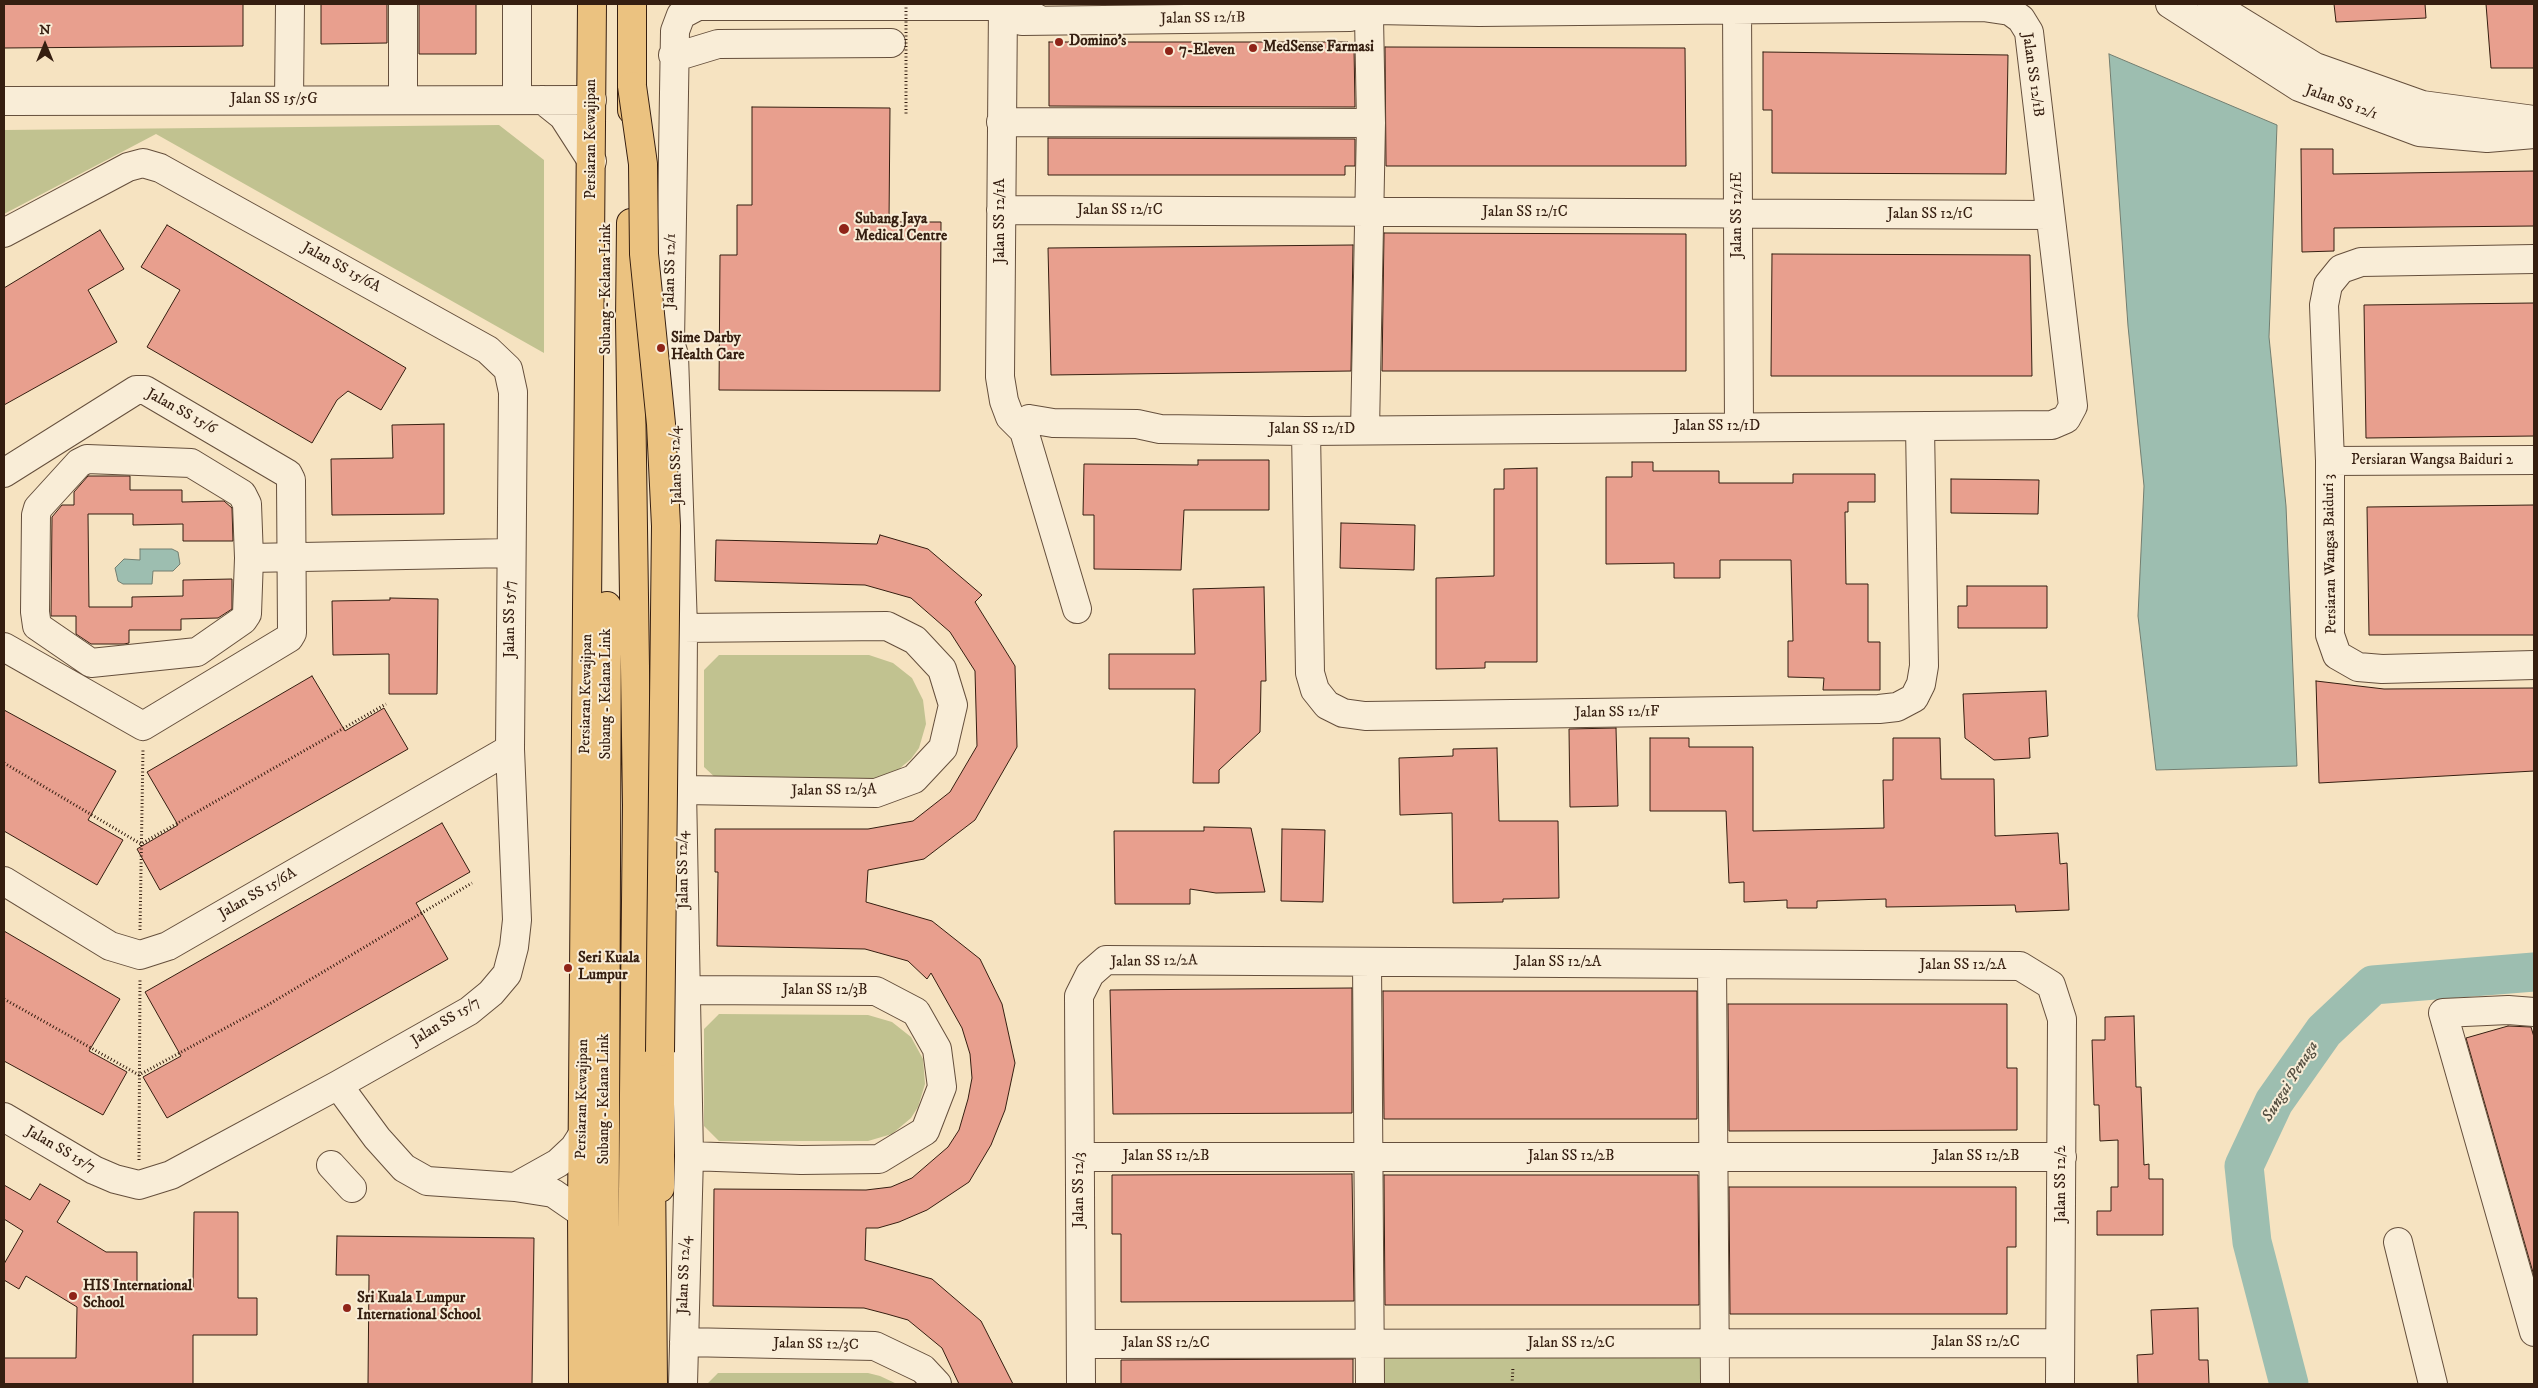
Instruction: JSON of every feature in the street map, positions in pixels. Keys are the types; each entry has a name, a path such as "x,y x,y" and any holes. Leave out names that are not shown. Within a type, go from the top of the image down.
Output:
{"main road":[{"name":"Persiaran Kewajipan","path":"583,1384 582,1213 592,220 592,4"},
{"path":"592,220 601,176 601,4"},
{"name":"Subang - Kelana Link","path":"604,1384 608,4"},
{"path":"643,4 632,86 643,164 644,254 661,424 666,526 660,1123 660,1384"},
{"path":"643,4 653,1384"},
{"name":"Subang - Kelana Link","path":"631,1384 637,805 630,320 632,86"}],"street":[{"path":"289,100 290,4"},
{"path":"403,4 403,100"},
{"path":"516,100 517,4"},
{"name":"Jalan SS 12/1","path":"2170,4 2299,87 2418,132 2487,138 2534,134"},
{"name":"Jalan SS 12/1","path":"2212,4 2315,67 2422,105 2534,120"},
{"name":"Jalan SS 12/1","path":"674,355 670,342 679,54 675,31 681,15 698,6 1013,12"},
{"name":"Jalan SS 12/1B","path":"1013,12 1350,17 1364,8 1376,10 1479,12 1737,6 1983,7 2010,11 2021,19 2029,32 2050,215"},
{"name":"Jalan SS 12/1E","path":"1737,6 1739,426"},
{"path":"1364,8 1369,17 1371,122 1365,430"},
{"name":"Jalan SS 12/1A","path":"1013,12 1008,122 1009,210 1019,397 1077,609"},
{"path":"679,54 718,44 891,43"},
{"path":"544,100 563,116 592,161"},
{"name":"Jalan SS 15/5G","path":"4,101 592,100"},
{"path":"1008,122 1371,122"},
{"name":"Jalan SS 15/6A","path":"4,233 128,166 143,163 160,168 488,350 508,369 513,392 511,553"},
{"name":"Jalan SS 12/1C","path":"1009,210 2050,215"},
{"name":"Jalan SS 12/1D","path":"1027,425 1042,434 1136,436 1160,429 1306,431 1739,426 1920,427 2052,425 2066,419 2073,406 2050,215"},
{"name":"Persiaran Wangsa Baiduri 3","path":"2534,259 2361,262 2341,269 2328,285 2324,304 2330,461 2330,635 2337,655 2358,667 2382,669 2534,665"},
{"name":"Jalan SS 12/4","path":"674,355 683,628 682,790 687,990 688,1156 684,1384"},
{"name":"Jalan SS 15/6","path":"4,473 136,390 145,390 288,474 291,480 292,633 289,638 143,726 4,647"},
{"name":"Jalan SS 12/1F","path":"1306,431 1310,673 1315,690 1327,705 1343,713 1365,716 1879,709 1897,707 1914,698 1921,684 1924,666 1920,427"},
{"path":"87,459 191,463 242,494 246,504 249,558 247,614 243,620 197,652 91,662 65,647 37,626 35,612 36,515 38,508 79,463 87,459"},
{"name":"Persiaran Wangsa Baiduri 2","path":"2330,461 2534,460"},
{"path":"249,558 511,553"},
{"name":"Jalan SS 15/7","path":"4,1117 94,1170 115,1179 139,1184 171,1175 338,1085 470,1011 491,993 507,974 514,947 517,920 510,749 511,553"},
{"name":"Jalan SS 12/3A","path":"682,790 876,793 914,779 943,748 953,705 942,668 915,640 887,626 683,628"},
{"path":"648,671 683,670"},
{"name":"Jalan SS 15/6A","path":"4,881 110,946 140,955 168,946 510,749"},
{"name":"Jalan SS 12/2A","path":"1079,996 1090,974 1106,960 2020,966 2050,985"},
{"path":"1366,962 1370,1384"},
{"path":"1712,964 1714,1384"},
{"name":"Jalan SS 12/2","path":"2050,985 2062,1019 2060,1384"},
{"name":"Jalan SS 12/3B","path":"687,990 876,991 916,1012 937,1049 942,1087 925,1131 878,1159 801,1160 688,1156"},
{"name":"Jalan SS 12/3","path":"1079,996 1081,1384"},
{"path":"2534,1012 2508,1010 2443,1014 2534,1332"},
{"path":"338,1085 377,1138 404,1168 427,1181 516,1187 553,1193 582,1213"},
{"path":"516,1187 558,1163 574,1148 583,1134"},
{"name":"Jalan SS 12/2B","path":"1080,1158 2062,1157"},
{"path":"331,1165 352,1188"},
{"path":"2398,1242 2433,1384"},
{"name":"Jalan SS 12/3C","path":"684,1342 875,1346 923,1369 937,1384"},
{"name":"Jalan SS 12/2C","path":"1081,1344 2060,1343"}],"path":[{"path":"906,4 906,114"},
{"path":"4,763 142,844 386,704"},
{"path":"4,1000 139,1075 266,1006 472,883"}],"green space":[{"path":"499,125 544,160 544,353 156,134 4,214 4,130"},
{"path":"719,655 869,655 893,663 912,678 923,700 926,724 919,748 911,759 893,774 869,782 719,781 704,767 704,670"},
{"path":"719,1014 868,1015 892,1022 911,1037 923,1059 925,1084 918,1107 911,1118 892,1134 868,1141 719,1141 704,1126 704,1029"},
{"path":"1379,1354 1702,1354 1702,1384 1379,1384"},
{"path":"718,1373 868,1373 897,1384 707,1384"}],"shaded area":[{"path":"2109,54 2277,125 2269,337 2286,506 2297,766 2156,770 2138,616 2144,486 2128,326"},
{"path":"140,549 172,549 178,552 180,564 173,571 153,571 152,584 123,584 118,581 115,568 124,559 140,560"}],"building":[{"path":"4,4 243,4 243,46 4,48"},
{"path":"321,4 387,4 387,43 321,44"},
{"path":"419,4 476,4 476,54 419,54"},
{"path":"2334,4 2425,4 2426,18 2336,22"},
{"path":"2486,4 2534,4 2534,68 2491,68"},
{"path":"1049,42 1348,42 1348,47 1354,47 1355,107 1049,106"},
{"path":"1385,47 1685,48 1686,166 1386,166"},
{"path":"1763,52 2008,55 2006,174 1772,173 1772,110 1763,110"},
{"path":"752,107 890,108 889,222 941,222 940,391 719,390 720,255 737,255 737,205 752,205"},
{"path":"1048,138 1355,139 1355,166 1345,166 1345,175 1048,175"},
{"path":"2301,149 2333,149 2333,174 2534,171 2534,226 2334,228 2334,251 2302,252"},
{"path":"167,225 406,368 381,410 348,391 337,400 312,443 147,347 180,290 141,267"},
{"path":"100,230 124,269 88,290 117,342 4,405 4,288"},
{"path":"1384,233 1686,234 1686,371 1382,371"},
{"path":"1353,245 1351,371 1051,375 1048,248"},
{"path":"1772,254 2030,255 2032,376 1771,376"},
{"path":"2534,303 2534,436 2366,438 2364,305"},
{"path":"444,424 444,514 332,515 331,459 393,458 392,425"},
{"path":"1198,460 1269,460 1269,510 1184,510 1181,570 1094,569 1094,515 1083,515 1084,464 1198,465"},
{"path":"1632,462 1653,462 1653,471 1719,471 1719,483 1793,483 1793,474 1875,474 1875,502 1848,502 1848,512 1845,512 1846,584 1868,584 1868,642 1880,642 1880,690 1823,690 1824,678 1788,677 1788,641 1793,641 1791,560 1720,560 1720,578 1674,578 1674,563 1606,564 1606,477 1632,477"},
{"path":"1537,468 1537,662 1485,662 1485,668 1436,669 1436,578 1494,576 1494,489 1504,489 1504,469"},
{"path":"88,476 130,476 130,490 182,490 182,502 224,501 232,508 233,541 183,541 183,524 133,525 133,514 88,514 89,607 132,607 132,597 183,596 183,580 232,579 232,609 218,618 181,619 181,630 129,630 129,643 124,644 91,644 76,634 76,616 51,616 52,517 62,505 74,505 74,492"},
{"path":"1951,479 2039,480 2038,514 1951,513"},
{"path":"2534,505 2534,635 2369,635 2367,507"},
{"path":"1341,523 1415,525 1414,570 1340,568"},
{"path":"880,535 928,549 982,595 975,602 1015,666 1017,747 975,820 924,859 868,870 866,902 932,921 980,959 1002,1004 1015,1063 1005,1110 991,1145 969,1182 927,1210 899,1222 878,1228 866,1228 865,1260 932,1279 981,1321 1013,1384 959,1384 942,1348 908,1320 864,1308 713,1306 714,1189 866,1190 891,1187 912,1178 948,1147 959,1130 968,1099 972,1078 970,1054 962,1028 931,973 927,979 908,961 865,949 717,946 718,872 715,872 715,829 868,829 913,821 950,792 977,746 975,671 950,632 911,598 865,585 715,581 716,540 877,544"},
{"path":"1967,586 2047,586 2047,628 1958,628 1958,606 1967,606"},
{"path":"1264,587 1266,681 1261,681 1260,732 1219,770 1219,783 1193,783 1195,689 1109,689 1109,654 1195,654 1193,589"},
{"path":"390,598 438,599 437,694 389,694 389,654 333,655 332,601 390,600"},
{"path":"312,676 345,731 384,708 408,749 160,890 137,849 178,825 147,772"},
{"path":"2316,681 2384,689 2534,688 2534,771 2319,783"},
{"path":"2046,691 2048,736 2029,738 2030,758 1994,760 1965,738 1963,694"},
{"path":"4,710 116,771 88,820 123,840 97,885 4,831"},
{"path":"1616,728 1618,806 1570,807 1569,729"},
{"path":"1650,738 1689,738 1689,747 1753,747 1753,831 1884,828 1883,780 1893,780 1893,738 1940,738 1941,779 1994,779 1995,836 2058,833 2060,864 2067,863 2069,910 2016,912 2015,905 1886,907 1886,899 1817,901 1817,908 1787,908 1787,900 1744,902 1744,882 1729,883 1726,811 1650,811"},
{"path":"1497,748 1499,821 1558,821 1559,898 1503,899 1503,902 1453,903 1452,813 1400,815 1399,758 1453,756 1453,749"},
{"path":"442,823 470,872 416,903 448,959 167,1118 143,1077 181,1056 145,992"},
{"path":"1204,827 1251,828 1265,892 1216,893 1190,889 1190,904 1115,904 1114,831 1204,831"},
{"path":"1282,829 1325,830 1323,902 1281,901"},
{"path":"4,931 120,999 89,1051 127,1072 103,1115 4,1061"},
{"path":"1352,988 1352,1113 1113,1114 1110,990"},
{"path":"1383,991 1697,991 1697,1119 1384,1119"},
{"path":"1728,1004 2007,1004 2007,1068 2017,1068 2017,1130 1729,1131"},
{"path":"2134,1016 2136,1087 2141,1087 2144,1165 2149,1164 2149,1179 2163,1179 2163,1235 2097,1235 2097,1211 2111,1211 2111,1187 2118,1187 2118,1140 2100,1141 2099,1105 2094,1105 2092,1040 2105,1040 2105,1017"},
{"path":"2508,1026 2531,1027 2534,1037 2534,1276 2466,1038"},
{"path":"1352,1174 1354,1301 1121,1302 1121,1234 1112,1234 1112,1175"},
{"path":"1384,1175 1698,1175 1699,1305 1385,1305"},
{"name":"HIS International School","path":"40,1184 70,1201 57,1222 106,1252 137,1252 137,1289 193,1289 194,1212 238,1212 238,1298 257,1298 257,1335 193,1335 193,1384 4,1384 4,1358 76,1358 77,1307 26,1276 19,1289 4,1280 4,1264 23,1231 4,1219 4,1185 30,1200"},
{"path":"1729,1187 2016,1187 2016,1247 2007,1247 2007,1314 1730,1314"},
{"path":"337,1236 534,1238 532,1384 368,1384 369,1275 336,1275"},
{"path":"2198,1308 2199,1360 2208,1360 2209,1384 2138,1384 2137,1355 2153,1354 2151,1310"},
{"path":"1353,1359 1353,1384 1121,1384 1121,1360"}],"waterway":[{"name":"Sungai Penaga","path":"2289,1384 2252,1242 2244,1166 2274,1102 2324,1031 2373,985 2534,972"}],"place":[{"name":"Domino's","path":"1059,42"},
{"name":"MedSense Farmasi","path":"1253,48"},
{"name":"7-Eleven","path":"1169,51"},
{"name":"Subang Jaya Medical Centre","path":"844,229"},
{"name":"Sime Darby Health Care","path":"661,348"},
{"name":"Seri Kuala Lumpur","path":"568,968"},
{"name":"HIS International School","path":"73,1296"},
{"name":"Sri Kuala Lumpur International School","path":"347,1308"}]}
